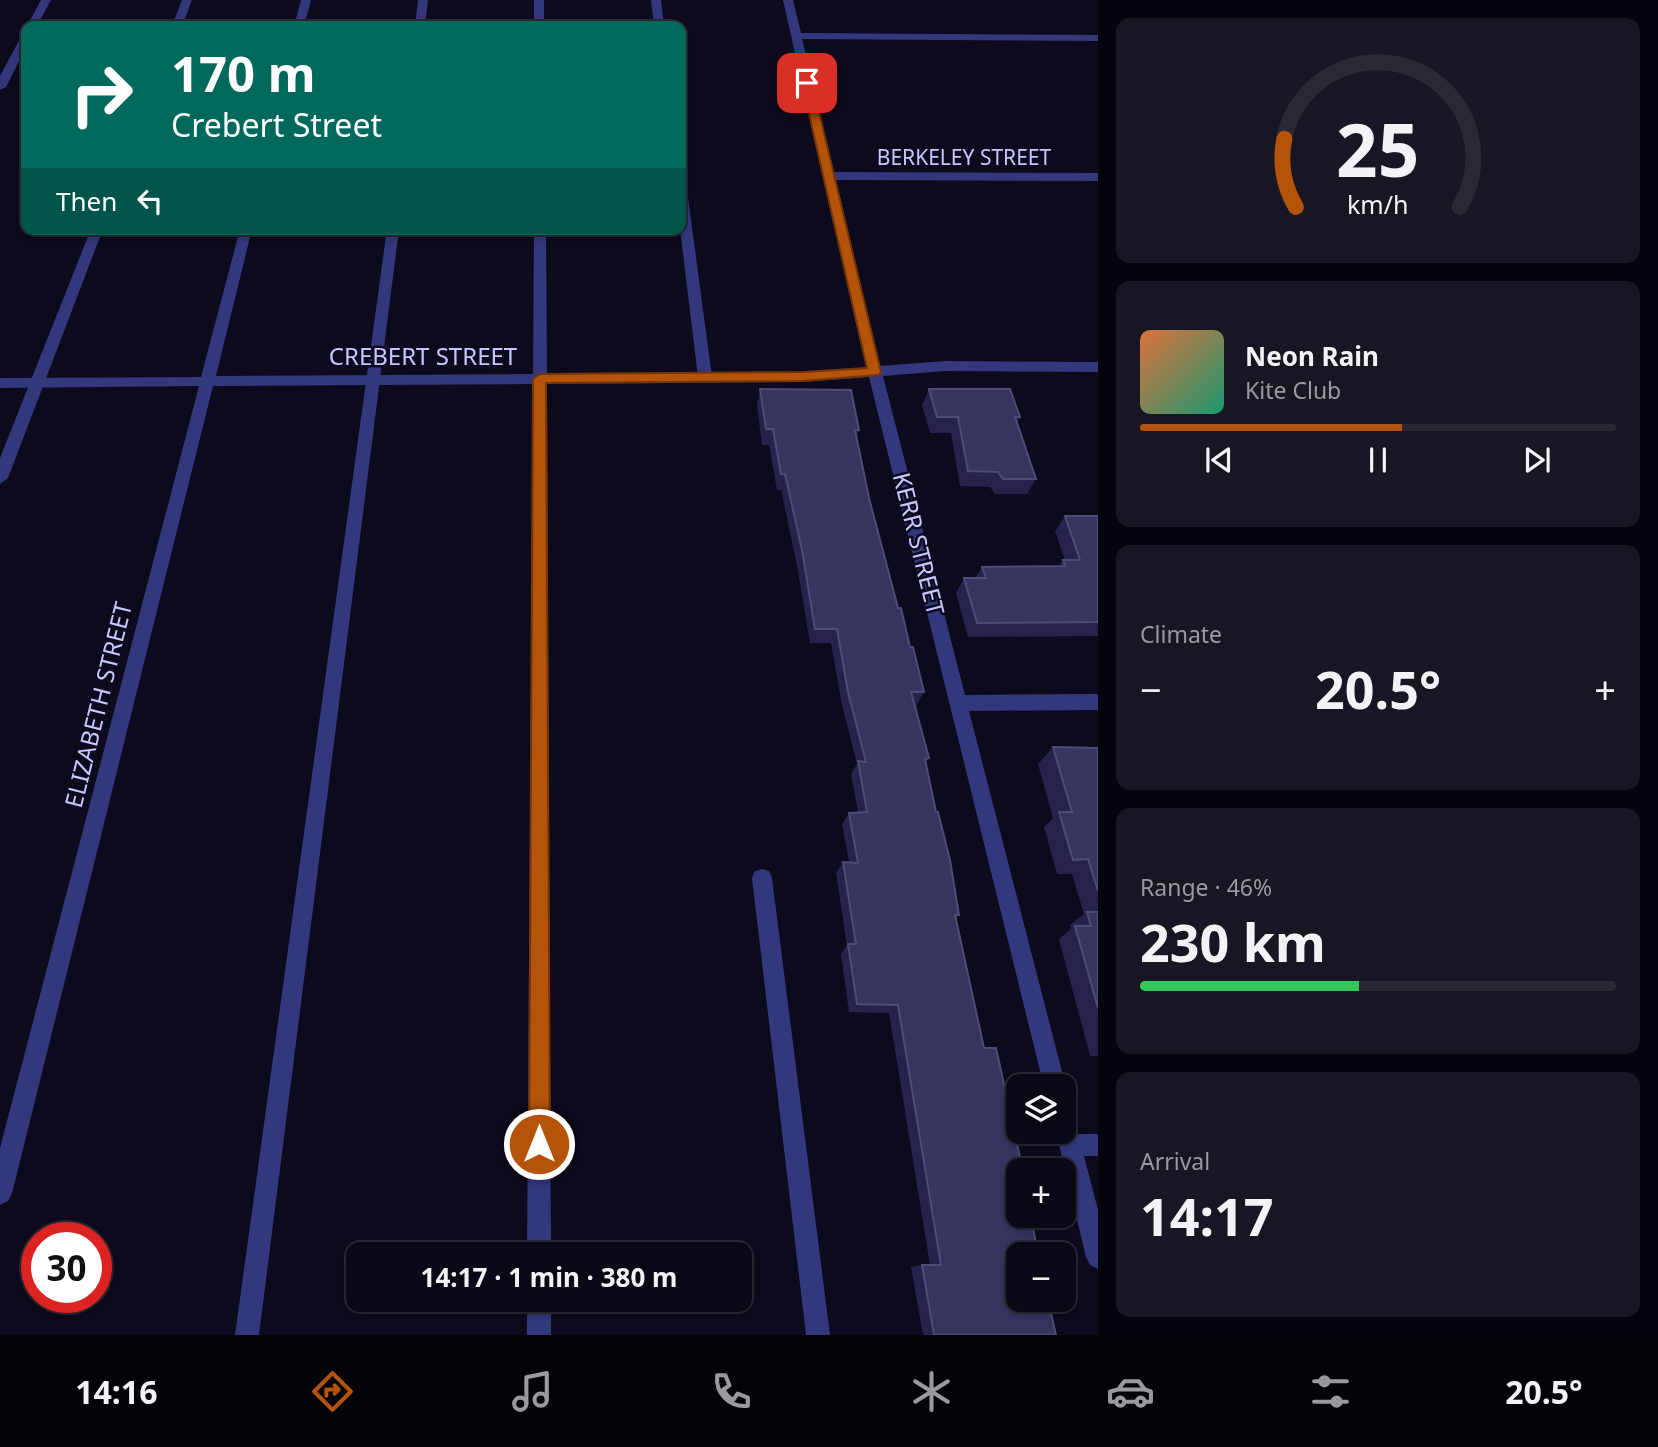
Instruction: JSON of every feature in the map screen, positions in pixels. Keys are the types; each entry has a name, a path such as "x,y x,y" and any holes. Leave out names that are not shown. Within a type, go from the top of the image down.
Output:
{"street":[{"path":"35,21 46,0"},
{"path":"179,21 187,0"},
{"path":"300,21 306,0"},
{"path":"421,21 423,0"},
{"path":"539,0 539,21"},
{"path":"656,0 658,21"},
{"name":"KERR STREET","path":"788,0 875,372 1052,1074"},
{"path":"796,36 1098,38"},
{"path":"0,87 21,47"},
{"name":"BERKELEY STREET","path":"830,176 1098,177"},
{"path":"686,229 705,377"},
{"path":"0,478 95,235"},
{"name":"ELIZABETH STREET","path":"0,1193 244,235"},
{"path":"247,1335 392,235"},
{"path":"539,1242 540,235"},
{"name":"CREBERT STREET","path":"0,383 843,376 945,366 1098,367"},
{"path":"958,703 1098,702"},
{"path":"762,878 818,1335"},
{"path":"1098,1144 1070,1145 1098,1257"},
{"path":"539,1312 539,1335"}],"building":[{"path":"760,389 851,390 859,430 855,430 869,498 898,608 901,608 924,692 911,692 929,758 925,759 936,812 950,860 959,915 955,915 984,1048 996,1048 1006,1094 1006,1144 1017,1144 1020,1158 1006,1158 1006,1228 1033,1228 1036,1242 1006,1242 1006,1312 1051,1312 1056,1335 934,1335 922,1265 941,1265 898,1005 857,1004 848,944 856,944 843,862 858,863 849,813 867,812 858,761 866,762 848,692 837,629 815,629 802,550 785,474 781,474 773,429 766,429"},
{"path":"929,389 1010,389 1020,417 1015,417 1036,479 1003,479 998,472 968,471 958,417 937,417"},
{"path":"1065,516 1098,516 1098,622 977,623 964,578 986,578 982,567 1065,566 1063,560 1080,560"},
{"path":"1053,747 1098,748 1098,891 1088,859 1073,860 1059,812 1072,812"},
{"path":"1087,912 1098,912 1098,1008 1075,926 1091,926"}],"route":[{"path":"539,1144 540,379 803,377 875,372 807,83"}]}
